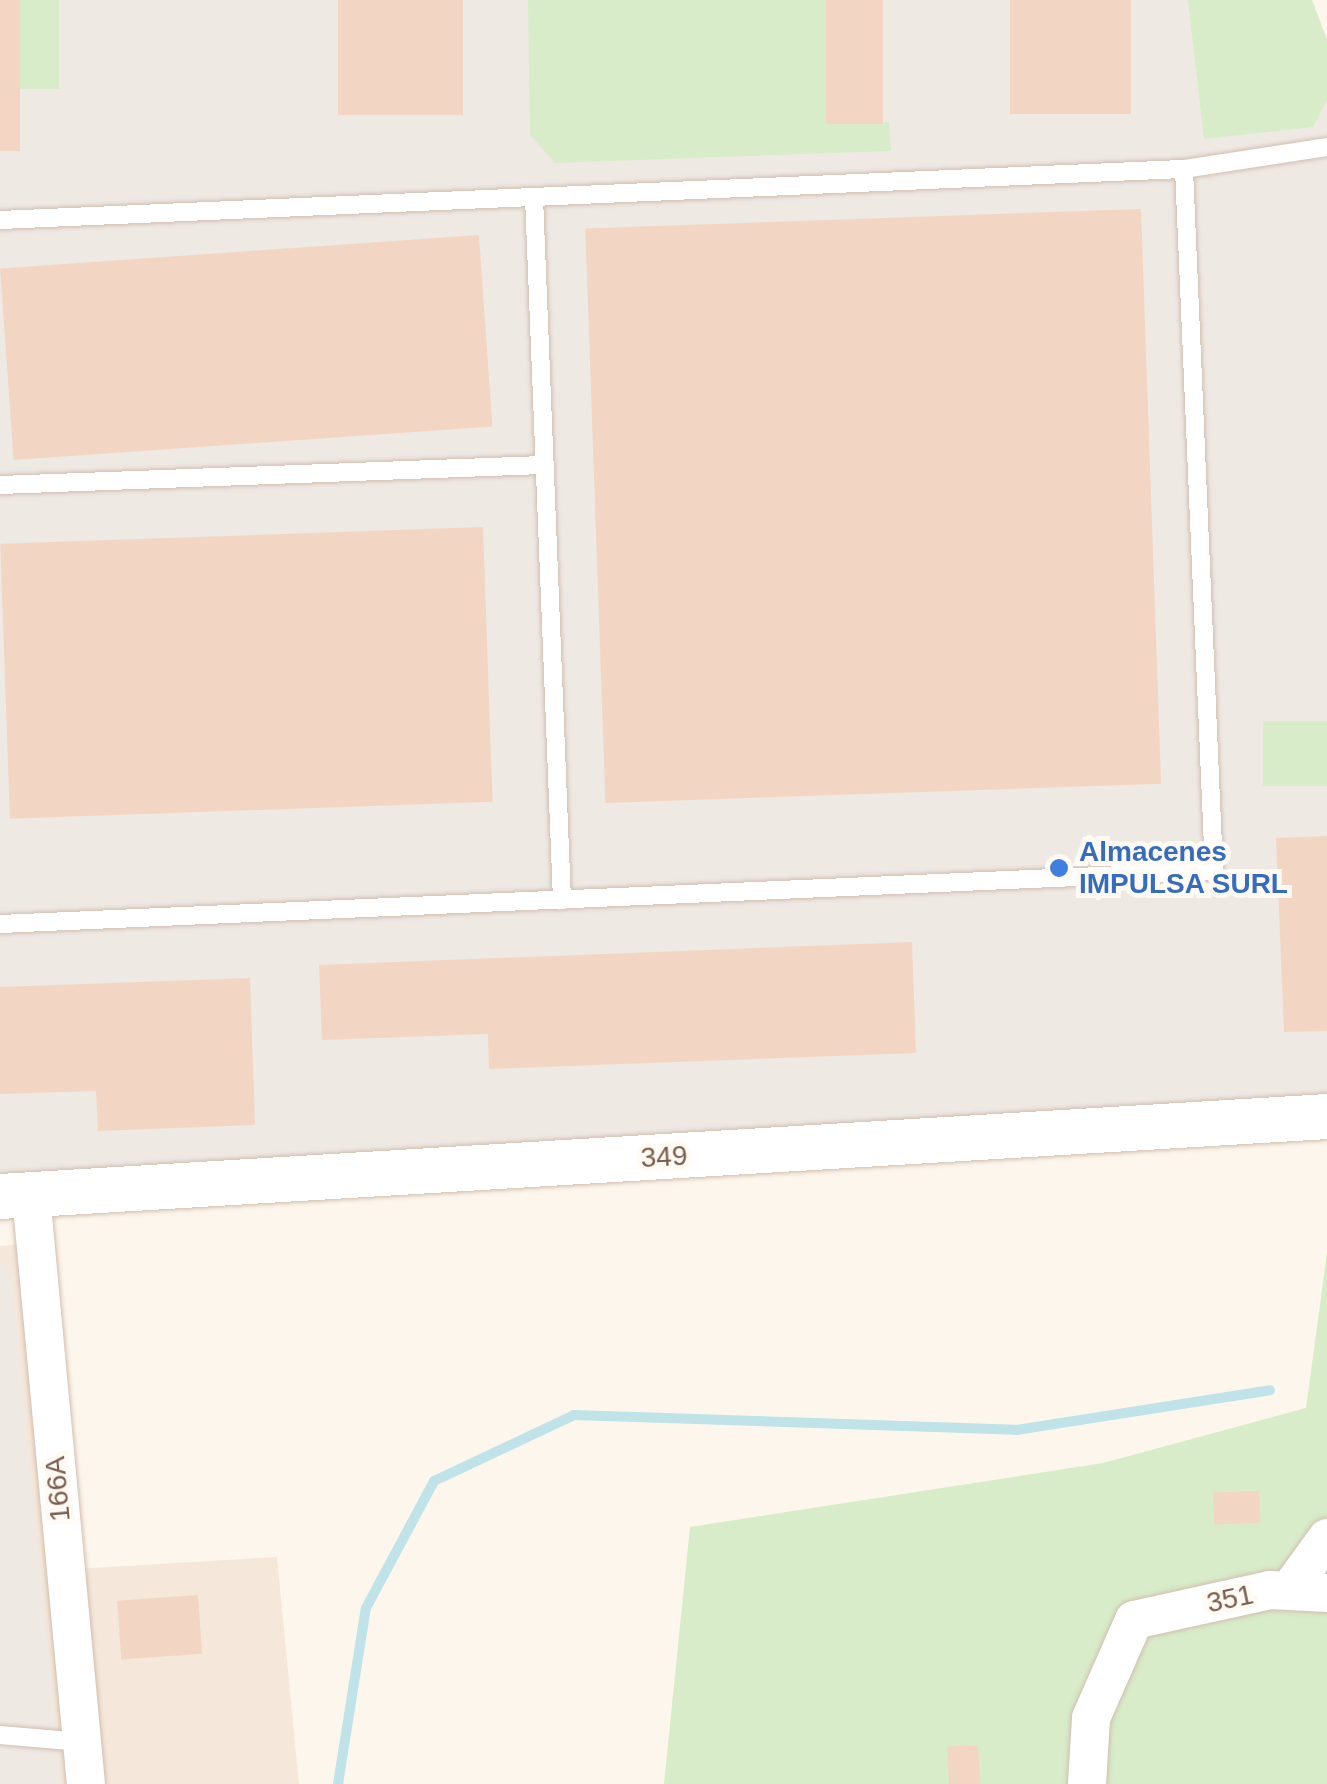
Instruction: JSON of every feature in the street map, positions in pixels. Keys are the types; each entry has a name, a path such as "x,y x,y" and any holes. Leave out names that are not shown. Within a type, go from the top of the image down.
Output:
{"street":[{"name":"349","path":"16,1195 1322,1125"},
{"name":"166A","path":"16,1195 86,1784"},
{"path":"1309,1591 1327,1538"},
{"name":"351","path":"1087,1784 1091,1718 1134,1620 1309,1591"}],"lane":[{"path":"0,220 1184,168 1327,147"},
{"path":"0,924 1214,871 1184,168"},
{"path":"534,196 562,900"},
{"path":"0,485 544,465"},
{"path":"0,1734 82,1742"}],"shaded area":[{"path":"0,0 1312,0 1327,40 1327,1113 0,1185"},
{"path":"29,1244 58,1570 277,1557 299,1784 0,1784 0,1246"},
{"path":"0,1266 10,1266 61,1784 0,1784"}],"green space":[{"path":"20,0 59,0 59,89 20,89"},
{"path":"528,0 826,0 832,124 889,122 891,151 555,163 530,135"},
{"path":"1188,0 1312,0 1327,40 1327,100 1313,127 1204,139"},
{"path":"1263,721 1327,721 1327,786 1263,786"},
{"path":"1327,1253 1327,1784 664,1784 690,1527 1103,1463 1306,1408"}],"building":[{"path":"0,0 20,0 20,151 0,151"},
{"path":"338,0 463,0 463,115 338,115"},
{"path":"826,0 883,0 883,124 826,124"},
{"path":"1010,0 1131,0 1131,114 1010,114"},
{"path":"1141,209 1161,784 605,803 585,228"},
{"path":"479,235 492,427 14,460 0,268"},
{"path":"483,527 493,802 10,819 0,544"},
{"path":"1327,836 1327,1031 1284,1032 1276,838"},
{"path":"912,942 916,1053 489,1069 488,1034 322,1040 319,965"},
{"path":"250,978 255,1125 98,1131 96,1091 0,1094 0,987"},
{"path":"1259,1491 1260,1523 1214,1525 1213,1493"},
{"path":"198,1595 202,1654 121,1660 117,1601"},
{"path":"978,1745 980,1784 949,1784 947,1747"}],"waterway":[{"path":"338,1784 366,1608 434,1481 574,1415 1016,1430 1270,1390"}],"place":[{"name":"Almacenes IMPULSA SURL","path":"1059,868"}]}
